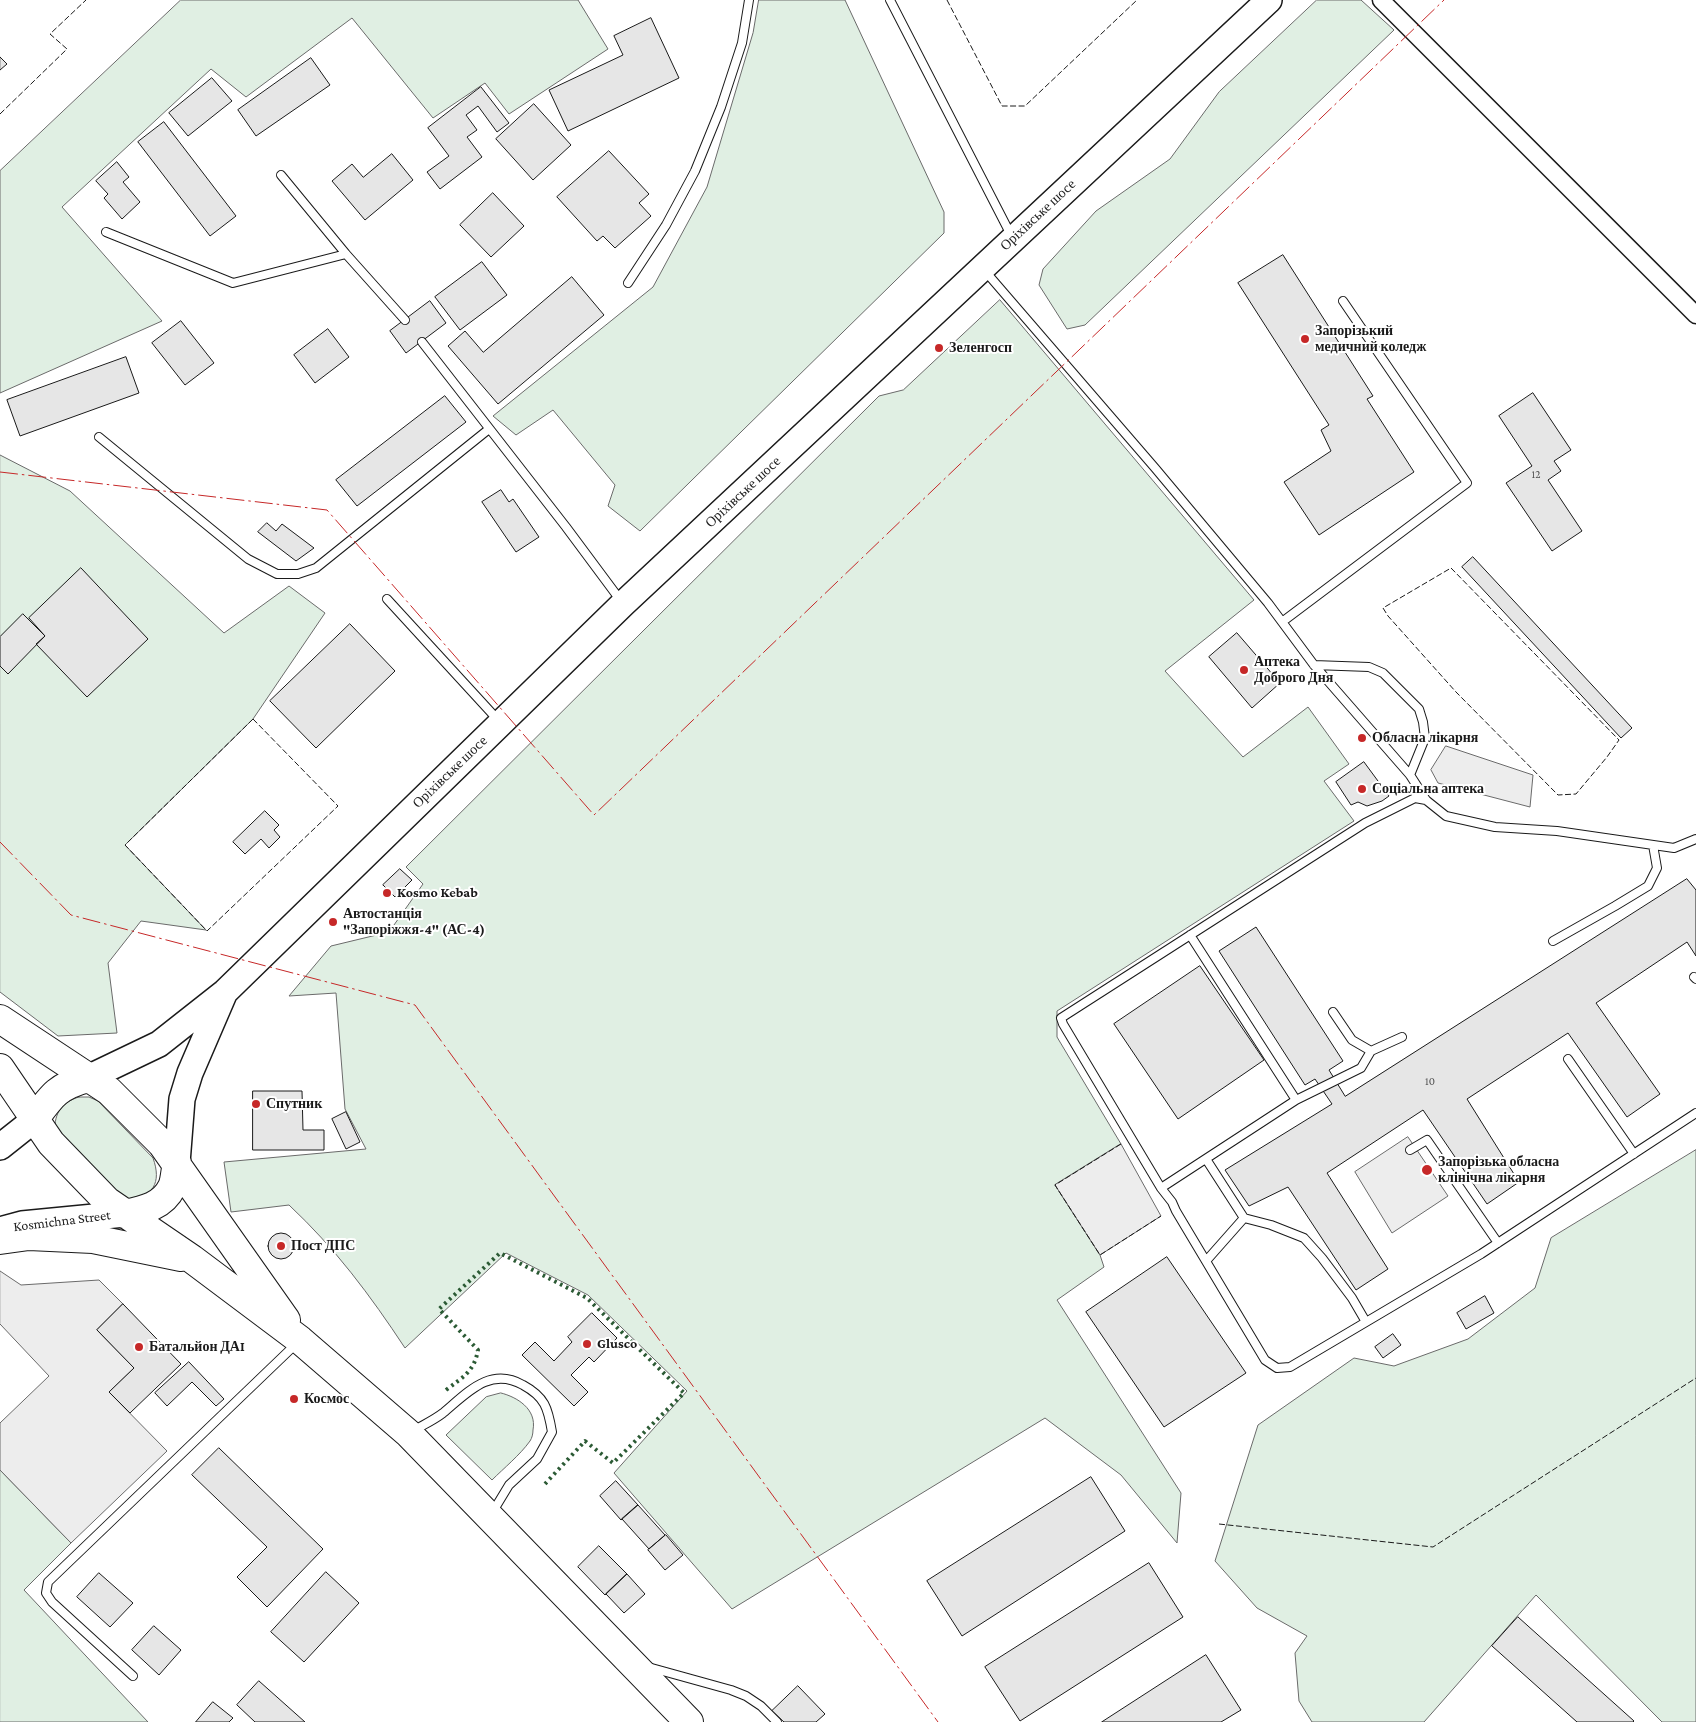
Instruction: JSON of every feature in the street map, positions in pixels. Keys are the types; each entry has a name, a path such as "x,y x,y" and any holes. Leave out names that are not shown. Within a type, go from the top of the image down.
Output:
{"highway":[{"path":"0,1018 88,1078 109,1090 162,1144 300,1340"},
{"path":"0,1068 51,1143 101,1195 125,1214 192,1259 300,1340 409,1434 689,1722"},
{"path":"34,1120 54,1093 72,1082 88,1078"},
{"path":"125,1214 150,1208 162,1200 172,1187 177,1163"},
{"path":"0,1240 29,1236 93,1239 192,1259"}],"main road":[{"name":"Оріхівське шосе","path":"88,1078 159,1044 225,992 623,604 1268,0"},
{"name":"Оріхівське шосе","path":"177,1163 182,1099 190,1073 225,992"},
{"path":"0,1147 34,1120"},
{"name":"Kosmichna Street","path":"0,1230 22,1224 125,1214"}],"street":[{"path":"1381,0 1696,315"}],"lane":[{"path":"628,283 666,225 695,171 721,108 742,43 749,0"},
{"path":"890,0 1013,238"},
{"path":"281,174 346,254 405,320"},
{"path":"106,232 233,283 346,254"},
{"path":"982,268 1155,468 1282,622 1314,665 1410,775 1426,800 1446,816 1495,827 1557,831 1674,848 1696,839"},
{"path":"1282,622 1467,483 1343,301"},
{"path":"422,342 566,527 623,604"},
{"path":"99,437 248,559 277,574 298,574 316,568 489,429"},
{"path":"387,599 501,723"},
{"path":"1314,665 1369,666 1383,673 1419,709 1425,738 1410,775"},
{"path":"1426,800 1415,798 1364,823 1061,1018 1265,1360 1277,1368 1290,1367 1498,1243 1696,1113"},
{"path":"1553,941 1648,886 1657,868 1653,845"},
{"path":"1190,935 1296,1100"},
{"path":"1333,1012 1352,1040 1371,1051"},
{"path":"1161,1188 1296,1100 1361,1068 1371,1051 1402,1038"},
{"path":"1568,1059 1634,1154"},
{"path":"1410,1150 1427,1140 1498,1243"},
{"path":"1206,1159 1244,1218 1271,1225 1304,1238 1322,1258 1352,1298 1366,1322"},
{"path":"1206,1261 1244,1218"},
{"path":"133,1676 52,1602 46,1593 48,1582 300,1340"},
{"path":"409,1434 441,1414 467,1391 496,1377 517,1381 534,1391 548,1409 552,1432 537,1459 509,1485 490,1517"},
{"path":"631,1662 731,1690 746,1696 761,1706 777,1722"}],"green space":[{"path":"181,0 578,0 608,49 509,114 485,83 433,118 352,18 246,97 211,69 62,207 162,321 0,393 0,171"},
{"path":"759,0 845,0 944,212 944,233 640,531 608,506 615,485 553,410 516,435 493,416 653,287 707,187 753,33"},
{"path":"1317,0 1361,0 1394,30 1085,325 1067,329 1039,285 1043,269 1096,211 1170,159 1219,92"},
{"path":"1000,300 1254,600 1165,671 1243,757 1308,707 1349,764 1324,781 1354,821 1057,1011 1057,1037 1121,1144 1055,1185 1100,1255 1104,1267 1057,1300 1181,1493 1177,1543 1121,1475 1045,1418 732,1609 614,1473 687,1391 588,1295 506,1253 405,1348 379,1309 337,1255 289,1205 231,1212 224,1162 366,1149 345,1109 336,993 289,996 331,946 389,932 423,884 406,867 879,396 903,390"},
{"path":"0,455 70,491 224,633 289,586 325,613 253,719 125,845 206,930 141,921 108,963 117,1033 58,1036 0,992"},
{"path":"79,1097 89,1097 98,1101 153,1158 156,1167 156,1182 149,1192 136,1199 127,1201 55,1131 56,1119 60,1109 68,1102"},
{"path":"1696,1150 1696,1722 1662,1722 1536,1595 1424,1722 1312,1722 1299,1701 1295,1653 1307,1636 1257,1608 1215,1561 1258,1425 1354,1358 1394,1366 1468,1339 1535,1288 1551,1238"},
{"path":"501,1393 519,1401 529,1410 532,1416 533,1433 531,1440 526,1446 492,1480 446,1435 486,1397"},
{"path":"0,1470 71,1543 24,1590 148,1722 0,1722"}],"shaded area":[{"path":"1446,746 1533,775 1530,807 1438,783 1431,770"},
{"path":"1408,1137 1448,1196 1392,1233 1355,1172"},
{"path":"1121,1144 1161,1216 1100,1255 1055,1185"},
{"path":"0,1271 21,1285 99,1280 123,1304 97,1330 134,1368 109,1392 167,1451 71,1543 0,1470 0,1423 49,1376 0,1324"}],"building":[{"path":"651,18 679,78 568,131 549,90 623,55 614,36"},
{"path":"0,57 7,64 0,70"},
{"path":"311,58 330,85 256,136 238,110"},
{"path":"212,78 232,101 188,136 169,113"},
{"path":"481,87 509,123 497,132 478,106 466,115 477,130 467,137 482,157 440,189 427,172 449,156 428,128"},
{"path":"534,104 571,145 533,180 496,139"},
{"path":"164,122 236,216 210,236 138,142"},
{"path":"609,151 649,194 639,203 651,216 615,248 603,236 597,241 557,197"},
{"path":"392,154 413,180 365,220 332,181 352,164 363,177"},
{"path":"117,162 129,177 123,182 140,202 122,219 104,198 108,194 96,181"},
{"path":"493,193 524,226 491,257 460,225"},
{"name":"Запорізький медичний коледж","path":"1283,255 1373,396 1367,399 1414,472 1319,535 1284,482 1331,451 1321,430 1329,425 1238,283"},
{"path":"482,262 507,295 460,330 435,297"},
{"path":"572,277 604,315 498,404 448,346 465,331 483,352"},
{"path":"430,301 446,323 406,353 390,331"},
{"path":"181,321 214,363 185,385 152,343"},
{"path":"328,329 349,357 315,383 294,355"},
{"path":"126,357 139,393 20,436 7,400"},
{"path":"1533,393 1571,450 1554,461 1561,471 1548,480 1582,531 1552,551 1506,483 1532,466 1499,416"},
{"path":"445,396 466,422 357,506 336,480"},
{"path":"501,490 509,502 513,499 539,537 516,552 482,502"},
{"path":"267,523 276,531 282,524 314,548 296,561 258,532"},
{"path":"1473,557 1632,728 1621,738 1462,567"},
{"path":"81,568 148,639 87,697 36,644 45,636 29,618"},
{"path":"23,614 45,636 8,674 0,666 0,637"},
{"path":"350,624 395,671 316,748 270,701"},
{"name":"Аптека Доброго Дня","path":"1237,633 1280,683 1252,708 1209,657"},
{"name":"Соціальна аптека","path":"1364,762 1389,796 1382,801 1367,806 1358,802 1351,805 1336,782"},
{"path":"265,811 279,825 274,830 280,837 269,848 261,839 245,854 233,842"},
{"path":"400,869 412,880 395,897 383,885"},
{"name":"Запорізька обласна клінічна лікарня","path":"1687,879 1696,890 1696,956 1687,942 1596,1003 1660,1094 1627,1117 1568,1033 1467,1099 1519,1182 1487,1204 1423,1110 1327,1173 1388,1269 1356,1290 1288,1187 1249,1206 1225,1170 1332,1104 1315,1079 1305,1085 1219,951 1256,927 1343,1061 1329,1070 1345,1096"},
{"path":"1200,966 1264,1060 1178,1119 1114,1024"},
{"path":"253,1091 302,1091 303,1130 324,1130 324,1150 253,1150"},
{"path":"346,1112 360,1142 346,1149 332,1119"},
{"path":"281,1233 290,1237 294,1246 290,1255 281,1259 272,1255 268,1246 272,1237"},
{"path":"1167,1257 1246,1373 1164,1427 1086,1312"},
{"path":"1485,1296 1494,1313 1466,1329 1457,1313"},
{"name":"Батальйон ДАI","path":"123,1304 181,1364 130,1413 109,1392 134,1368 97,1330"},
{"path":"592,1313 617,1338 594,1362 589,1357 571,1375 588,1392 574,1406 522,1355 535,1342 554,1361 572,1342 568,1337"},
{"path":"1393,1334 1401,1345 1383,1358 1375,1347"},
{"path":"189,1362 224,1399 216,1406 192,1382 167,1406 155,1393"},
{"path":"219,1448 323,1549 267,1607 237,1577 267,1547 192,1475"},
{"path":"1091,1477 1125,1531 962,1636 927,1581"},
{"path":"616,1481 638,1505 621,1520 600,1496"},
{"path":"638,1505 665,1535 649,1549 622,1519"},
{"path":"666,1535 683,1555 665,1570 648,1550"},
{"path":"599,1546 627,1574 605,1595 578,1567"},
{"path":"1149,1563 1183,1617 1020,1721 985,1667"},
{"path":"326,1572 359,1603 304,1662 271,1632"},
{"path":"99,1573 133,1603 110,1627 77,1597"},
{"path":"627,1574 645,1594 624,1613 606,1594"},
{"path":"1518,1617 1634,1721 1577,1722 1492,1646"},
{"path":"154,1626 181,1650 159,1675 132,1650"},
{"path":"1206,1655 1241,1710 1221,1722 1102,1722"},
{"path":"259,1681 305,1722 255,1722 237,1705"},
{"path":"798,1686 825,1714 816,1722 784,1722 772,1711"},
{"path":"213,1702 233,1718 229,1722 196,1722"}],"hedge":[{"path":"446,1390 471,1369 478,1350 439,1309 500,1253 587,1298 684,1393 613,1463 585,1441 543,1486"}],"fence":[{"path":"0,114 67,49 50,34 86,0"},
{"path":"947,0 1002,106 1025,106 1137,0"},
{"path":"1451,568 1619,740 1576,794 1558,795 1456,692 1383,608 1451,568"},
{"path":"253,719 338,806 207,931 125,845 253,719"},
{"path":"1121,1144 1055,1185 1100,1255 1161,1216"},
{"path":"1219,1524 1433,1547 1696,1378"}],"power":[{"path":"0,472 327,510 594,815 1444,0"},
{"path":"0,842 71,915 415,1005 938,1722"}],"place":[{"name":"Запорізький медичний коледж","path":"1305,339"},
{"name":"Зеленгосп","path":"939,348"},
{"name":"Аптека Доброго Дня","path":"1244,670"},
{"name":"Обласна лікарня","path":"1362,738"},
{"name":"Соціальна аптека","path":"1362,789"},
{"name":"Kosmo Kebab","path":"387,893"},
{"name":"Автостанція \"Запоріжжя-4\" (АС-4)","path":"333,922"},
{"name":"Спутник","path":"256,1104"},
{"name":"Запорізька обласна клінічна лікарня","path":"1427,1170"},
{"name":"Пост ДПС","path":"281,1246"},
{"name":"Glusco","path":"587,1344"},
{"name":"Батальйон ДАI","path":"139,1347"},
{"name":"Космос","path":"294,1399"}]}
